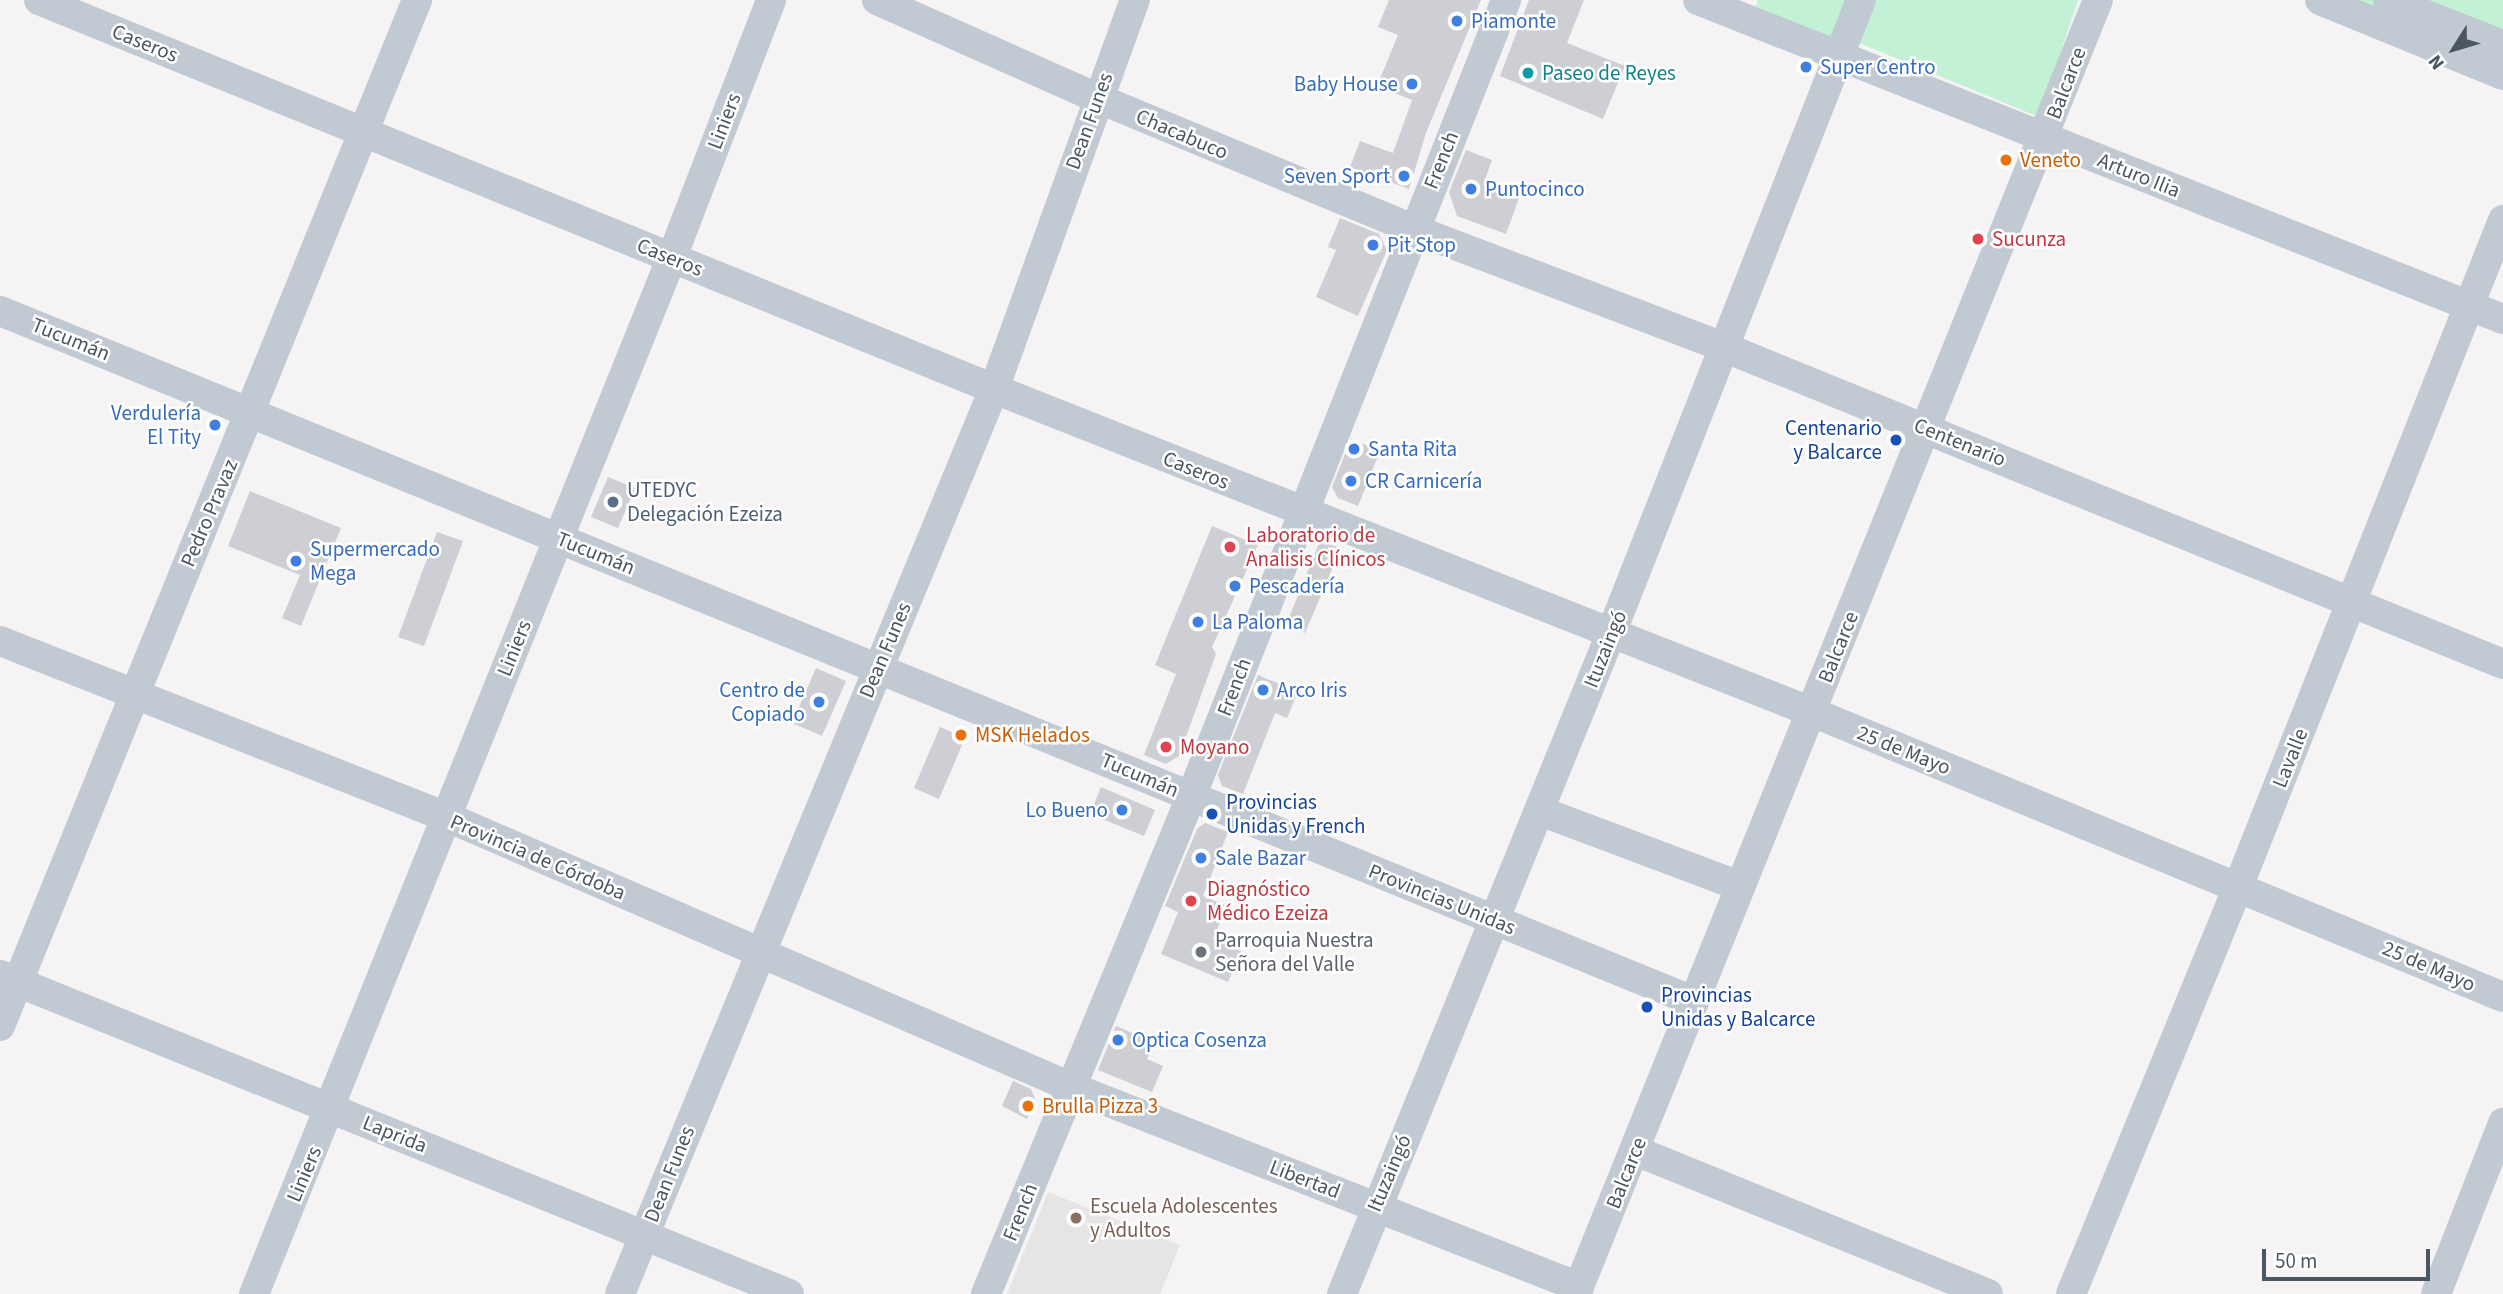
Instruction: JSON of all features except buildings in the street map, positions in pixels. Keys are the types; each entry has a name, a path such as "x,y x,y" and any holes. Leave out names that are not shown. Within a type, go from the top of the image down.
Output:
{"street":[{"name":"Caseros","path":"39,0 1302,512"},
{"name":"Pedro Pravaz","path":"0,1026 9,979 134,694 366,132 417,0"},
{"name":"Liniers","path":"254,1294 672,257 771,0"},
{"name":"Chacabuco","path":"877,0 1097,98 1413,229"},
{"name":"Dean Funes","path":"620,1294 759,952 994,389 1097,98 1135,0"},
{"name":"French","path":"986,1294 1191,797 1413,229 1506,0"},
{"name":"Arturo Ilia","path":"1698,0 2503,319"},
{"name":"Ituzaingó","path":"1342,1294 1375,1206 1540,811 1726,348 1861,0"},
{"name":"Balcarce","path":"1577,1290 1636,1151 1693,1001 2098,0"},
{"path":"2320,0 2503,75"},
{"path":"2388,0 2503,45"},
{"name":"Lavalle","path":"2071,1294 2238,887 2503,220"},
{"name":"Centenario","path":"1413,229 1726,348 2503,664"},
{"name":"Tucumán","path":"0,311 878,666 1191,797"},
{"name":"25 de Mayo","path":"1302,512 1612,631 2503,997"},
{"name":"Provincia de Córdoba","path":"0,641 447,817 1071,1087"},
{"name":"Provincias Unidas","path":"1191,797 1693,1001"},
{"path":"1540,811 1740,886"},
{"name":"Laprida","path":"9,979 789,1294"},
{"name":"Libertad","path":"1071,1087 1375,1206 1577,1290"},
{"path":"2436,1294 2503,1123"},
{"path":"1636,1151 1988,1294"}],"shaded area":[{"name":"Escuela Adolescentes y Adultos","path":"1048,1192 1180,1245 1160,1294 1007,1294"}],"green space":[{"path":"1758,0 1846,0 1831,38 1755,8"},
{"path":"1874,0 2078,0 2039,117 1857,42"},
{"path":"2356,0 2503,0 2503,59"}],"place":[{"name":"Piamonte","path":"1457,21"},
{"name":"Super Centro","path":"1806,67"},
{"name":"Paseo de Reyes","path":"1528,73"},
{"name":"Baby House","path":"1412,84"},
{"name":"Veneto","path":"2006,160"},
{"name":"Seven Sport","path":"1404,176"},
{"name":"Puntocinco","path":"1471,189"},
{"name":"Sucunza","path":"1978,239"},
{"name":"Pit Stop","path":"1373,245"},
{"name":"Verdulería El Tity","path":"215,425"},
{"name":"Centenario y Balcarce","path":"1896,440"},
{"name":"Santa Rita","path":"1354,449"},
{"name":"CR Carnicería","path":"1351,481"},
{"name":"UTEDYC Delegación Ezeiza","path":"613,502"},
{"name":"Laboratorio de Analisis Clínicos","path":"1230,547"},
{"name":"Supermercado Mega","path":"296,561"},
{"name":"Pescadería","path":"1235,586"},
{"name":"La Paloma","path":"1198,622"},
{"name":"Arco Iris","path":"1263,690"},
{"name":"Centro de Copiado","path":"819,702"},
{"name":"MSK Helados","path":"961,735"},
{"name":"Moyano","path":"1166,747"},
{"name":"Lo Bueno","path":"1122,810"},
{"name":"Provincias Unidas y French","path":"1212,814"},
{"name":"Sale Bazar","path":"1201,858"},
{"name":"Diagnóstico Médico Ezeiza","path":"1191,901"},
{"name":"Parroquia Nuestra Señora del Valle","path":"1201,952"},
{"name":"Provincias Unidas y Balcarce","path":"1647,1007"},
{"name":"Optica Cosenza","path":"1118,1040"},
{"name":"Brulla Pizza 3","path":"1028,1106"},
{"name":"Escuela Adolescentes y Adultos","path":"1076,1218"}]}
